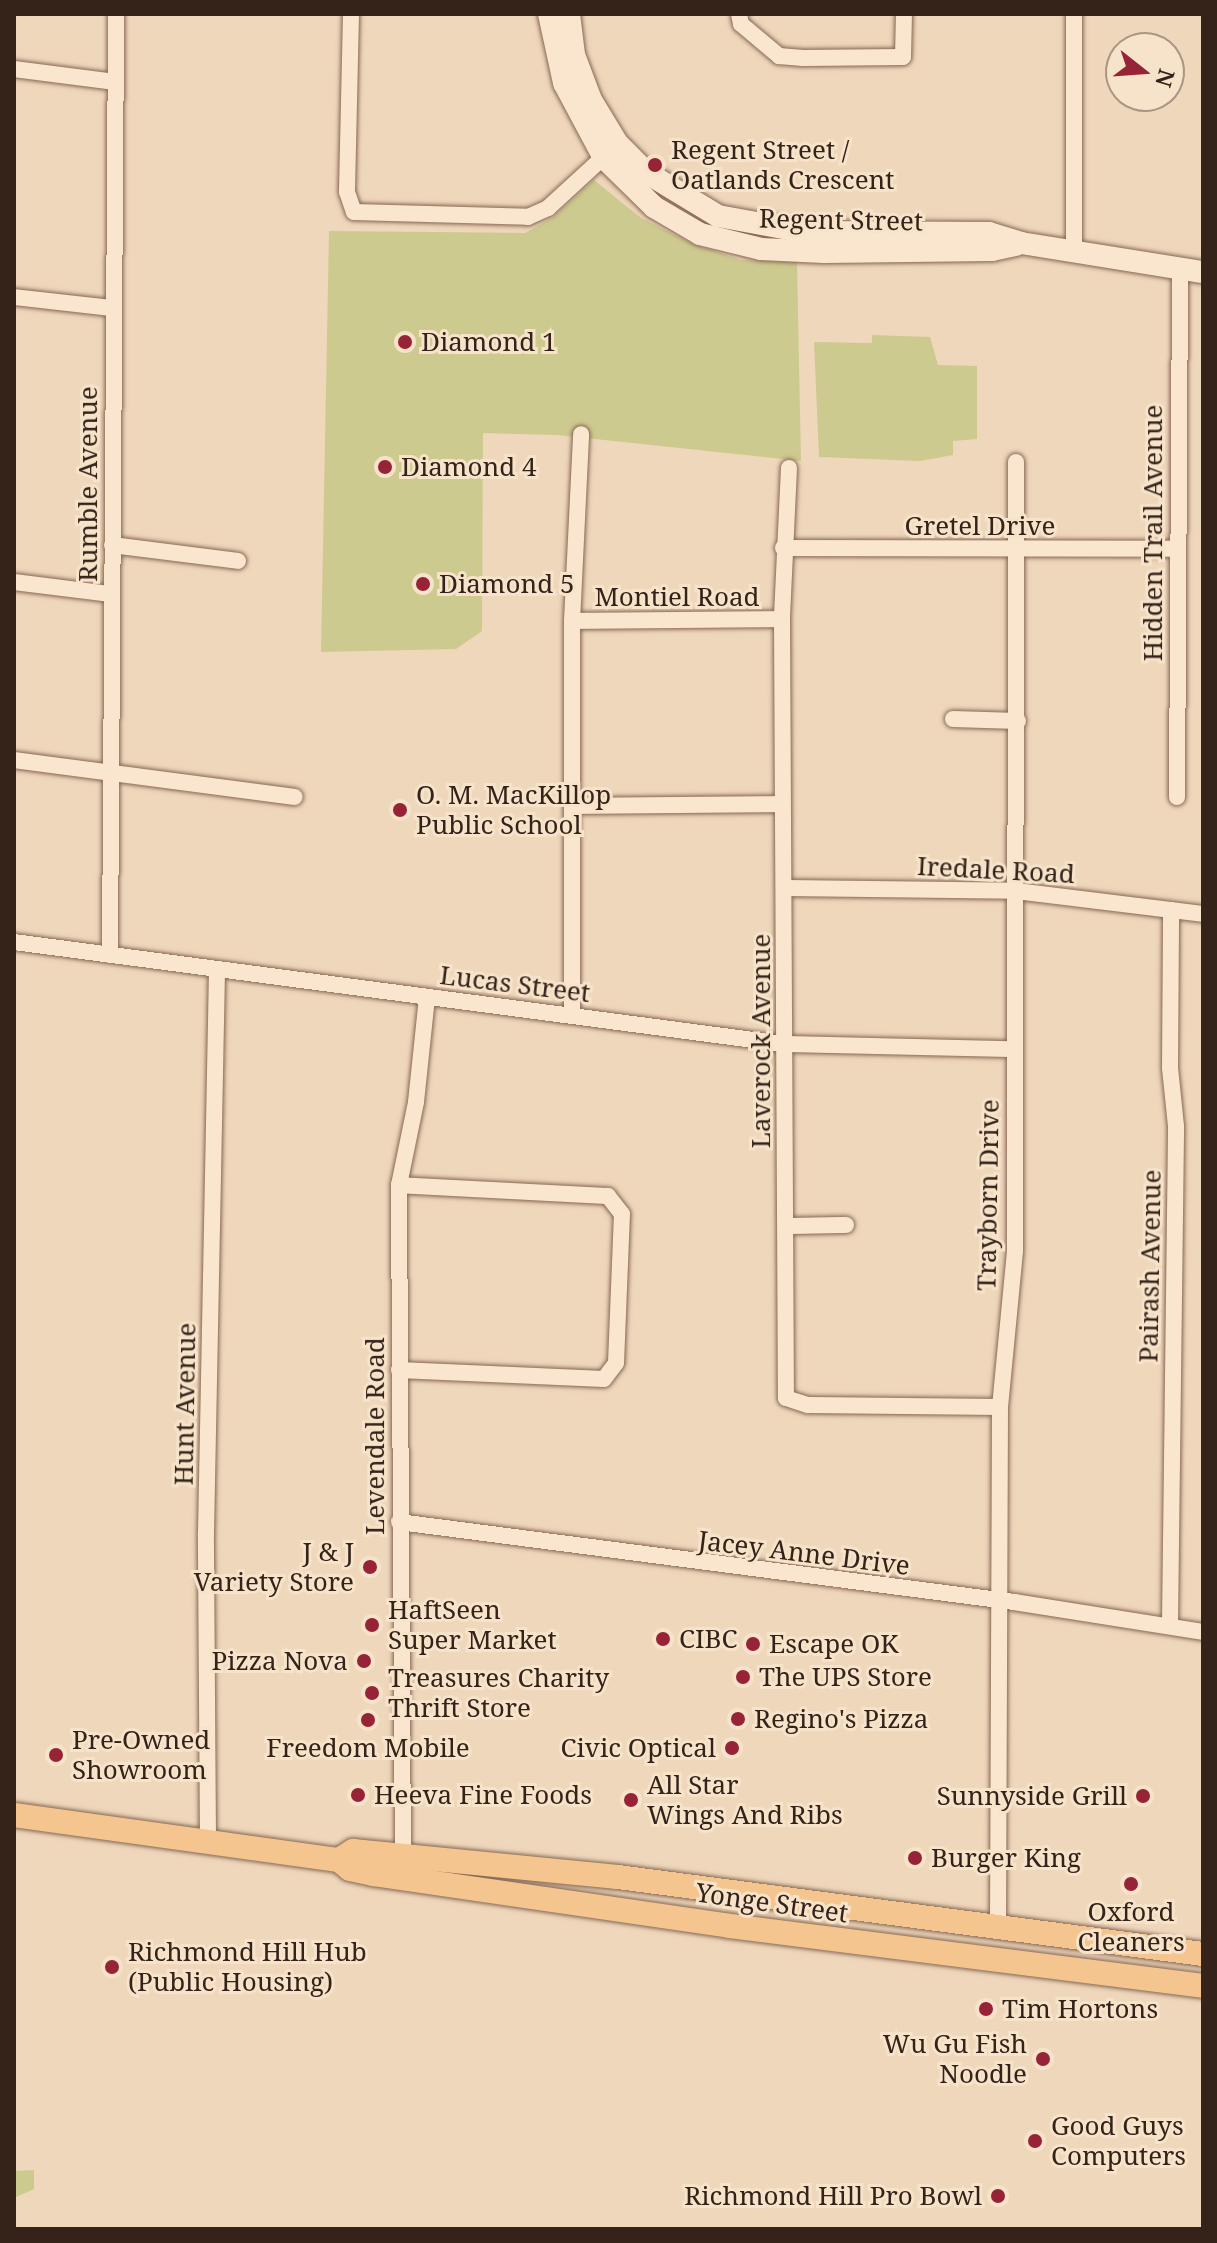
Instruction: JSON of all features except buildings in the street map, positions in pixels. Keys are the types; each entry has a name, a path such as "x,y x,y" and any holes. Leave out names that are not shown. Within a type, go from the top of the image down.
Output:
{"main road":[{"name":"Yonge Street","path":"14,1815 339,1860 350,1869 403,1866 618,1877 1203,1954"},
{"name":"Yonge Street","path":"403,1866 730,1926 1203,1986"}],"street":[{"name":"Rumble Avenue","path":"110,955 116,14"},
{"path":"351,14 347,192 354,212 528,217 548,208 610,151"},
{"name":"Regent Street","path":"549,14 564,83 610,151 718,216 768,229 989,233 1021,243 1203,272"},
{"name":"Regent Street","path":"569,14 574,55 610,151"},
{"path":"739,14 741,24 779,56 803,58 903,57 904,14"},
{"path":"1074,14 1074,250"},
{"path":"14,69 115,82"},
{"name":"Hidden Trail Avenue","path":"1177,797 1180,270"},
{"path":"14,297 112,308"},
{"path":"572,1014 572,621 581,434"},
{"name":"Trayborn Drive","path":"998,1928 1000,1407 1015,1251 1016,462"},
{"name":"Laverock Avenue","path":"789,468 782,619 782,804 786,888 786,1398 808,1405 1000,1407"},
{"path":"112,545 238,561"},
{"name":"Gretel Drive","path":"783,548 1018,552 1177,549"},
{"path":"14,582 111,594"},
{"name":"Montiel Road","path":"572,621 782,619"},
{"path":"953,719 1018,721"},
{"path":"14,760 295,797"},
{"path":"572,806 782,804"},
{"name":"Iredale Road","path":"786,888 1016,891 1203,914"},
{"name":"Pairash Avenue","path":"1170,1624 1176,1126 1170,1068 1171,910"},
{"name":"Lucas Street","path":"14,942 784,1044 1013,1049"},
{"name":"Hunt Avenue","path":"208,1840 206,1533 217,970"},
{"name":"Levendale Road","path":"403,1866 399,1185 416,1102 427,998"},
{"path":"399,1185 608,1196 622,1214 616,1363 604,1379 399,1370"},
{"path":"786,1226 846,1225"},
{"name":"Jacey Anne Drive","path":"399,1522 998,1600 1170,1624 1203,1632"}],"shaded area":[{"path":"594,180 641,218 693,244 741,260 797,262 801,461 557,435 483,433 482,631 456,649 321,652 329,231 525,233 554,217"},
{"path":"872,335 930,337 938,365 977,366 977,439 953,441 953,455 920,461 819,457 814,342 872,343"},
{"path":"34,2170 34,2189 14,2198 14,2171"}],"place":[{"name":"Regent Street / Oatlands Crescent","path":"655,165"},
{"name":"Diamond 1","path":"405,342"},
{"name":"Diamond 4","path":"385,467"},
{"name":"Diamond 5","path":"423,584"},
{"name":"O. M. MacKillop Public School","path":"400,810"},
{"name":"J & J Variety Store","path":"370,1567"},
{"name":"HaftSeen Super Market","path":"372,1625"},
{"name":"CIBC","path":"663,1639"},
{"name":"Escape OK","path":"753,1644"},
{"name":"Pizza Nova","path":"364,1661"},
{"name":"The UPS Store","path":"743,1677"},
{"name":"Treasures Charity Thrift Store","path":"372,1693"},
{"name":"Regino's Pizza","path":"738,1719"},
{"name":"Freedom Mobile","path":"368,1720"},
{"name":"Civic Optical","path":"732,1748"},
{"name":"Pre-Owned Showroom","path":"56,1755"},
{"name":"Heeva Fine Foods","path":"358,1795"},
{"name":"Sunnyside Grill","path":"1143,1796"},
{"name":"All Star Wings And Ribs","path":"631,1800"},
{"name":"Burger King","path":"915,1858"},
{"name":"Oxford Cleaners","path":"1131,1884"},
{"name":"Richmond Hill Hub (Public Housing)","path":"112,1967"},
{"name":"Tim Hortons","path":"986,2009"},
{"name":"Wu Gu Fish Noodle","path":"1043,2059"},
{"name":"Good Guys Computers","path":"1035,2141"},
{"name":"Richmond Hill Pro Bowl","path":"998,2196"}]}
